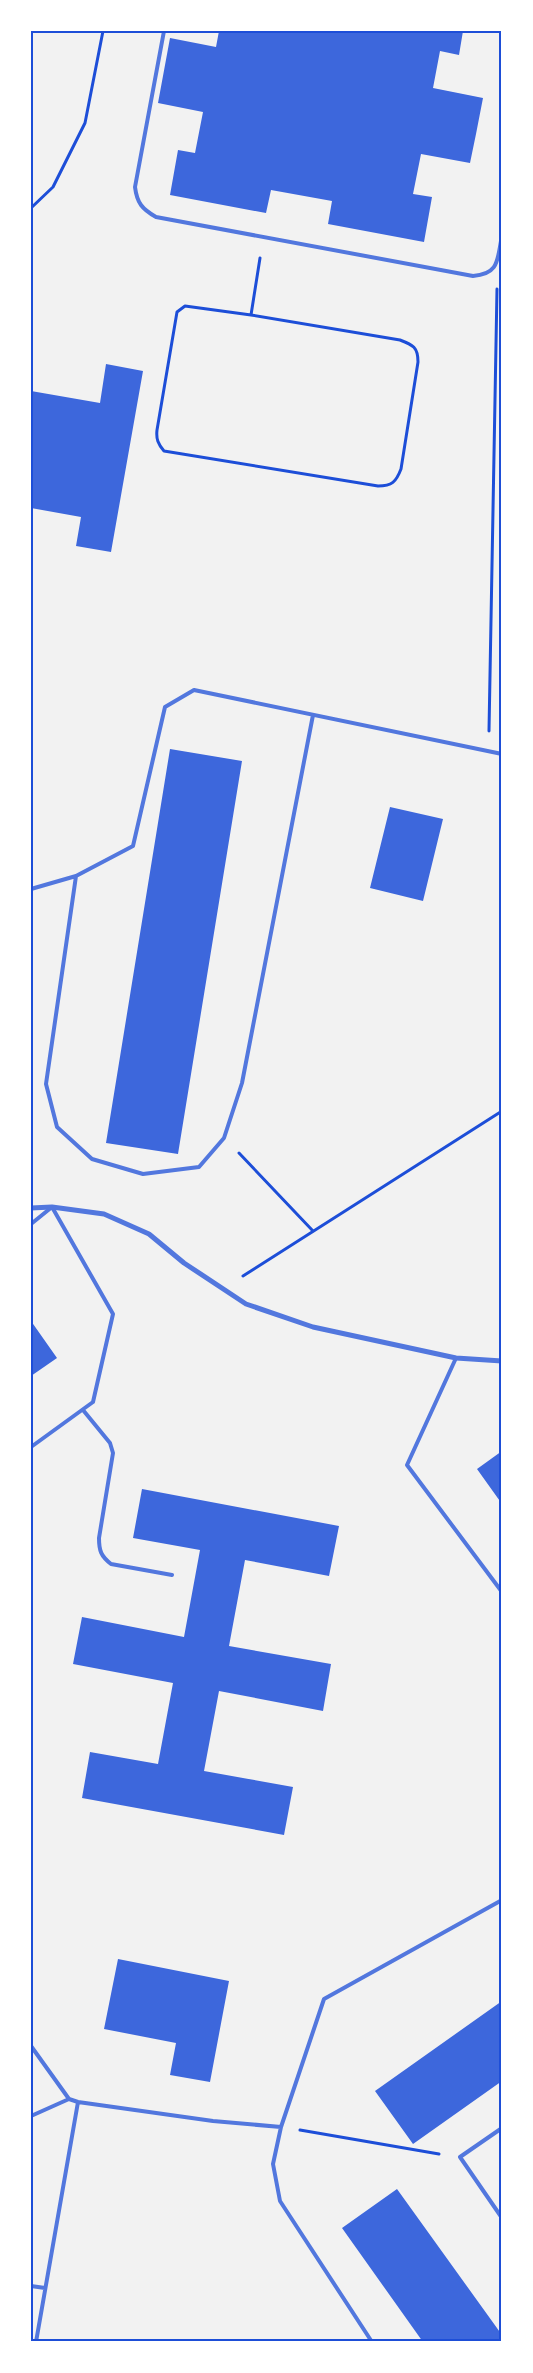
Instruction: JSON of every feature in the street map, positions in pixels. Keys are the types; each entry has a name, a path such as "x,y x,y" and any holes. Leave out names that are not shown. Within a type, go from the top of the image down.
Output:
{"street":[{"path":"31,1208 52,1207 104,1214 149,1234 184,1263 246,1304 313,1327 456,1358 502,1361"}],"lane":[{"path":"164,31 134,187 137,200 144,210 156,216 473,276 487,275 494,269 502,236"},
{"path":"31,889 76,876 132,846 165,707 194,690 502,754"},
{"path":"76,876 46,1084 57,1127 92,1159 142,1174 199,1167 224,1138 242,1083 313,715"},
{"path":"31,1224 52,1207 113,1314 93,1402 31,1447"},
{"path":"456,1358 407,1465 502,1592"},
{"path":"83,1410 110,1444 113,1453 99,1538 99,1550 111,1564 172,1575"},
{"path":"372,2342 280,2202 273,2164 281,2127 324,1999 502,1900"},
{"path":"31,2046 69,2099 78,2102 213,2121 281,2127"},
{"path":"31,2116 69,2099"},
{"path":"36,2342 78,2102"},
{"path":"502,2128 460,2157 502,2218"},
{"path":"31,2286 45,2288"}],"path":[{"path":"31,208 53,187 85,122 103,31"},
{"path":"251,315 263,237"},
{"path":"488,751 497,260"},
{"path":"185,306 251,315 400,340 413,345 418,352 418,362 401,469 397,480 390,486 378,486 164,451 159,446 156,439 157,430 177,312 185,306"},
{"path":"224,1289 502,1111"},
{"path":"224,1138 313,1231"},
{"path":"281,2127 460,2157"}],"building":[{"path":"219,31 463,31 459,55 440,51 433,88 483,98 470,163 421,154 413,194 432,197 424,242 328,224 332,201 271,190 266,213 170,195 178,150 195,153 203,112 158,103 170,38 216,47"},
{"path":"106,364 143,371 111,552 76,546 81,517 31,508 31,391 100,403"},
{"path":"170,749 242,761 178,1154 106,1143"},
{"path":"390,807 443,819 423,901 370,888"},
{"path":"31,1321 57,1358 31,1376"},
{"path":"502,1451 502,1504 477,1469"},
{"path":"142,1489 339,1526 329,1576 245,1560 229,1646 331,1664 323,1711 219,1691 204,1771 293,1787 284,1835 82,1798 90,1752 158,1764 173,1683 73,1664 82,1617 184,1637 200,1550 133,1538"},
{"path":"118,1959 229,1981 210,2082 170,2075 176,2043 104,2029"},
{"path":"502,2001 502,2081 413,2144 375,2091"},
{"path":"397,2189 502,2335 502,2342 423,2342 342,2228"}]}
